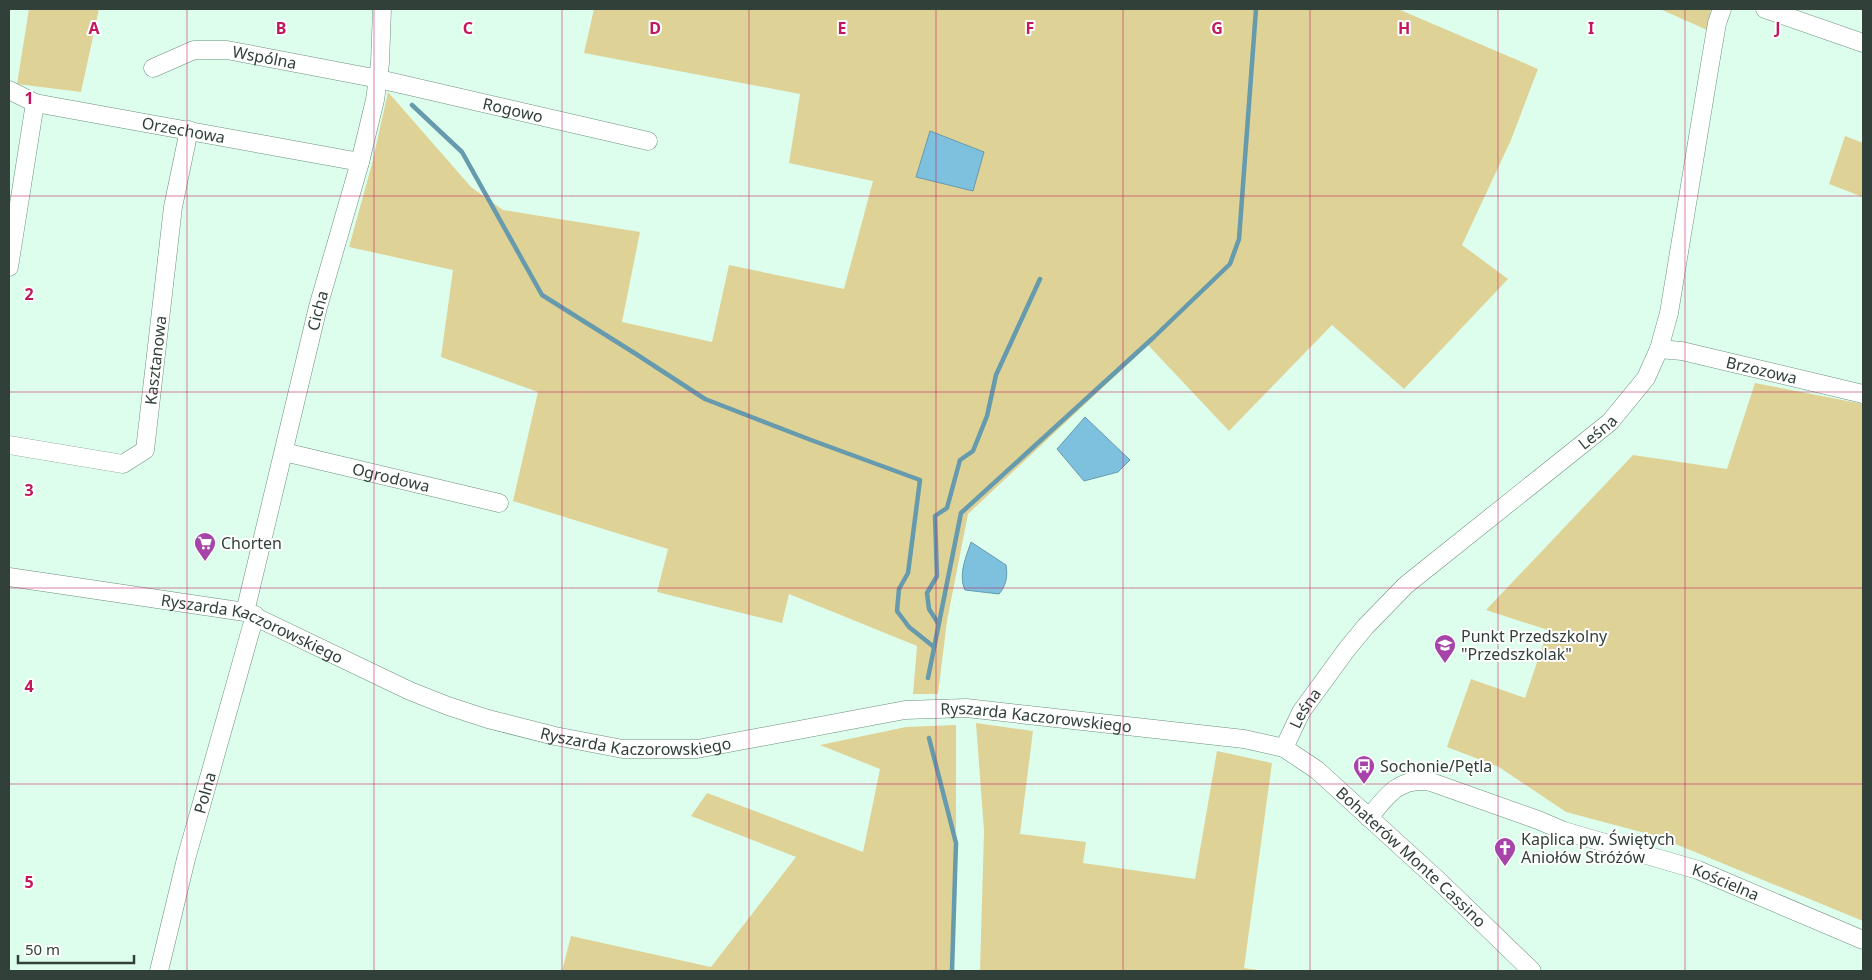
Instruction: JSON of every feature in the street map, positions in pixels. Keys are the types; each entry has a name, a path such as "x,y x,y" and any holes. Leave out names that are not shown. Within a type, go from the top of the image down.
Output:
{"street":[{"name":"Cicha","path":"250,614 284,452 318,307 360,162 379,79 382,9"},
{"name":"Leśna","path":"1284,748 1301,712 1366,626 1406,586 1610,422 1646,378 1659,349 1669,313 1713,48 1722,9"},
{"path":"1765,9 1863,43"},
{"name":"Wspólna","path":"153,68 194,50 227,50 379,79"},
{"name":"Rogowo","path":"379,79 648,141"},
{"name":"Orzechowa","path":"9,90 35,103 360,162"},
{"path":"9,267 35,103"},
{"name":"Kasztanowa","path":"9,445 123,464 145,450 173,207 189,130"},
{"name":"Brzozowa","path":"1659,349 1682,351 1863,394"},
{"name":"Ogrodowa","path":"284,452 498,504"},
{"name":"Ryszarda Kaczorowskiego","path":"9,577 250,614 410,691 448,706 488,719 555,736 623,749 697,749 905,710 966,708 1244,739 1284,748"},
{"name":"Polna","path":"159,971 186,859 250,614"},
{"name":"Bohaterów Monte Cassino","path":"1284,748 1317,770 1441,883 1532,971"},
{"name":"Kościelna","path":"1369,818 1384,798 1401,785 1419,780 1431,782 1564,831 1698,870 1863,940"}],"shaded area":[{"path":"29,9 99,9 81,92 17,84"},
{"path":"594,9 1398,9 1538,69 1511,140 1462,245 1508,279 1404,389 1332,325 1229,431 1148,345 968,514 947,621 938,694 913,694 917,646 789,594 782,623 657,592 668,549 513,501 538,392 441,357 453,270 349,247 372,164 388,92 471,187 503,210 640,232 622,322 712,342 729,265 844,289 873,181 789,163 800,94 584,53"},
{"path":"1660,9 1711,9 1707,30"},
{"path":"1845,136 1863,143 1863,197 1829,184"},
{"path":"1755,383 1863,404 1863,921 1656,836 1566,812 1499,767 1447,747 1471,679 1525,698 1548,630 1486,610 1633,455 1727,469"},
{"path":"976,723 1033,731 1020,834 1086,842 1083,863 1195,879 1217,751 1272,763 1244,968 1266,971 980,971 984,831"},
{"path":"956,725 956,843 952,971 562,971 571,936 711,967 796,857 691,816 707,793 863,852 880,769 820,745 906,727"}],"water":[{"path":"930,131 984,152 973,191 916,177"},
{"path":"1085,417 1130,460 1118,472 1084,481 1057,449"},
{"path":"971,542 1006,565 1006,581 999,594 965,590 962,578"}],"waterway":[{"path":"928,678 961,513 1154,337 1230,264 1239,239 1256,9"},
{"path":"412,105 462,152 542,295 705,399 920,480 908,573 899,589 897,611 909,627 934,647"},
{"path":"938,623 929,609 927,593 937,576 935,516 947,508 960,460 973,451 987,416 996,375 1040,279"},
{"path":"929,738 956,843 952,971"}],"place":[{"name":"Chorten","path":"205,562"},
{"name":"Punkt Przedszkolny \"Przedszkolak\"","path":"1445,664"},
{"name":"Sochonie/Pętla","path":"1364,785"},
{"name":"Kaplica pw. Świętych Aniołów Stróżów","path":"1505,867"}]}
